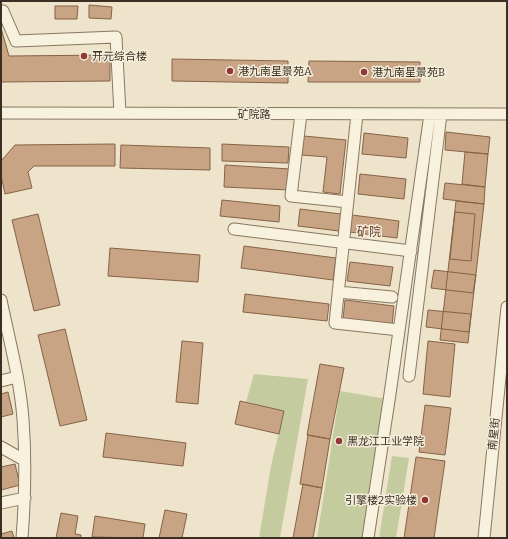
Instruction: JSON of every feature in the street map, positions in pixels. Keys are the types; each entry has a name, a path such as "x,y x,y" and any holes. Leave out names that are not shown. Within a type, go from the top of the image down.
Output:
{"street":[{"path":"1,12 3,11 16,41 116,36 120,113"},
{"name":"矿院路","path":"1,113 507,114"},
{"path":"301,114 291,196 348,202"},
{"path":"357,114 335,323 399,330"},
{"path":"368,538 410,251 435,114"},
{"path":"408,376 435,114"},
{"path":"234,229 410,251"},
{"path":"338,292 392,297"},
{"path":"1,300 4,330 17,378 23,419 25,498 22,538"},
{"name":"南星街","path":"484,538 503,379 507,307"},
{"path":"1,380 17,378"},
{"path":"1,446 24,460"},
{"path":"1,503 25,498"}],"green space":[{"path":"254,374 308,379 280,538 259,538 271,466 284,411 246,402"},
{"path":"340,391 387,399 365,538 317,538"},
{"path":"392,456 409,458 396,538 379,538"}],"building":[{"path":"89,5 112,7 111,19 89,18"},
{"path":"55,6 78,6 77,19 55,19"},
{"name":"开元综合楼","path":"1,28 9,56 110,55 110,81 1,82"},
{"name":"港九南星景苑A","path":"172,59 288,61 288,83 172,81"},
{"name":"港九南星景苑B","path":"309,61 420,62 420,82 308,82"},
{"path":"446,132 490,137 488,154 445,150"},
{"path":"364,133 408,138 406,158 362,154"},
{"path":"304,136 346,140 340,194 323,192 327,157 302,155"},
{"path":"115,144 115,166 34,166 28,172 32,188 5,194 1,175 1,161 15,145"},
{"path":"222,144 289,147 288,163 222,161"},
{"path":"121,145 210,148 210,170 120,168"},
{"path":"465,152 488,154 485,187 462,184"},
{"path":"225,165 290,169 289,190 224,187"},
{"path":"360,174 406,179 404,199 358,194"},
{"path":"445,183 485,187 484,204 443,199"},
{"path":"222,200 280,206 279,222 220,216"},
{"path":"456,201 484,204 468,343 440,340"},
{"path":"300,209 341,214 339,231 298,226"},
{"path":"455,212 475,214 471,261 450,259"},
{"path":"38,214 60,305 34,311 12,220"},
{"path":"352,215 399,221 397,238 350,232"},
{"path":"244,246 336,258 333,280 241,268"},
{"path":"110,248 200,255 198,282 108,276"},
{"path":"350,262 393,267 390,286 347,281"},
{"path":"434,270 476,275 473,293 431,288"},
{"path":"245,294 329,304 327,321 243,312"},
{"path":"345,300 394,306 392,325 343,319"},
{"path":"428,310 471,314 469,332 426,327"},
{"path":"65,329 87,420 60,426 38,335"},
{"path":"182,341 203,343 198,404 176,402"},
{"path":"428,341 455,344 450,397 423,394"},
{"path":"320,364 344,368 330,439 307,435"},
{"path":"8,392 13,414 1,417 1,394"},
{"path":"240,401 284,411 279,434 235,424"},
{"path":"425,405 451,408 445,455 419,452"},
{"path":"106,433 186,443 183,466 103,457"},
{"path":"308,435 330,439 322,488 300,484"},
{"name":"引擎楼2实验楼","path":"416,457 445,461 434,538 404,538"},
{"path":"15,464 20,485 1,490 1,467"},
{"path":"303,484 322,488 313,538 293,538"},
{"path":"165,510 187,514 182,538 159,538"},
{"path":"61,513 78,516 75,534 81,535 81,538 56,538"},
{"path":"95,516 145,524 143,538 92,537"},
{"path":"12,531 14,538 1,538 1,534"}],"place":[{"name":"开元综合楼","path":"84,56"},
{"name":"港九南星景苑A","path":"230,71"},
{"name":"港九南星景苑B","path":"364,72"},
{"name":"黑龙江工业学院","path":"339,441"},
{"name":"引擎楼2实验楼","path":"425,500"}],"district":[{"name":"矿院","path":"369,232"}]}
